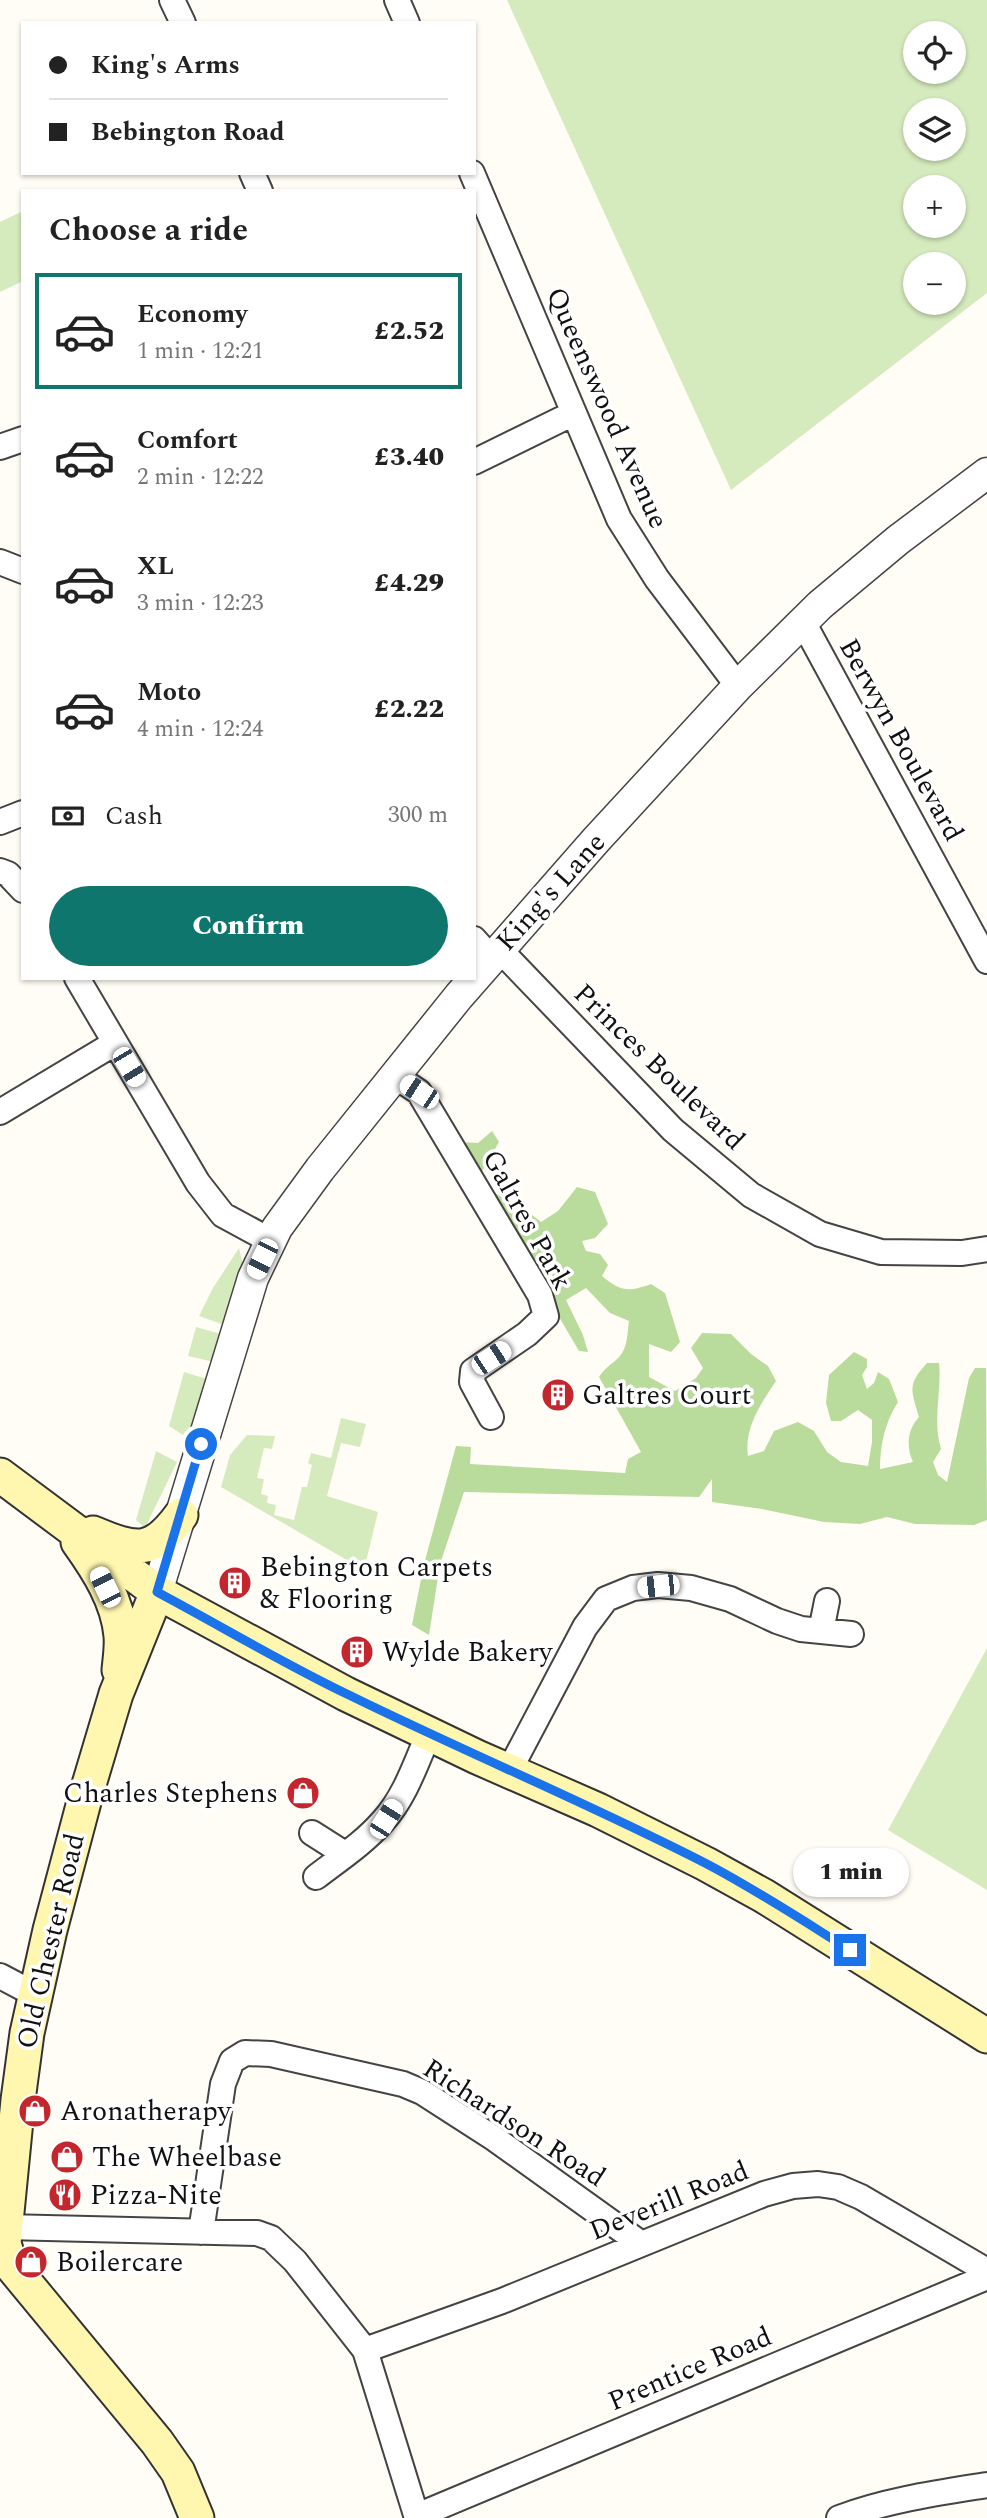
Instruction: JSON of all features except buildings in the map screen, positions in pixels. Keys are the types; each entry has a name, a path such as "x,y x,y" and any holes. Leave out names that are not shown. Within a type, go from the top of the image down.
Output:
{"main road":[{"path":"0,1475 157,1592 346,1694 598,1810 706,1864 764,1896 987,2036"},
{"path":"61,1521 123,1545 142,1545 166,1536 181,1514"},
{"path":"61,1521 96,1567 115,1607 122,1637 116,1694"},
{"name":"Old Chester Road","path":"3,2238 27,2033 50,1930 116,1694 157,1592"},
{"path":"3,2238 10,2264 157,2442 178,2472 197,2518"}],"street":[{"path":"172,0 182,21"},
{"path":"397,0 406,21"},
{"name":"Queenswood Avenue","path":"473,175 618,519 657,579 738,686"},
{"path":"476,461 574,413"},
{"path":"0,447 21,440"},
{"name":"King's Lane","path":"476,967 489,949 596,840 738,686 803,622 898,540 987,472"},
{"path":"0,562 21,570"},
{"name":"Berwyn Boulevard","path":"803,622 987,961"},
{"path":"0,822 21,814"},
{"path":"0,872 8,874 21,888"},
{"name":"Princes Boulevard","path":"489,949 673,1130 751,1195 820,1234 881,1252 962,1253 987,1249"},
{"path":"78,980 198,1183 223,1215 271,1241"},
{"name":"King's Lane","path":"157,1592 253,1278 277,1228 466,980"},
{"path":"0,1112 115,1043"},
{"name":"Galtres Park","path":"395,1076 419,1092 540,1295 546,1316 527,1334 473,1371 472,1382 491,1417"},
{"path":"509,1771 585,1627 607,1599 633,1588 691,1588 730,1599 800,1629 851,1634"},
{"path":"821,1631 827,1601"},
{"path":"316,1877 386,1819 406,1785 429,1733"},
{"path":"312,1833 345,1854"},
{"path":"0,1976 36,1995"},
{"name":"Richardson Road","path":"201,2232 223,2084 232,2061 245,2053 271,2054 372,2076 422,2092 495,2139 640,2243"},
{"name":"Deverill Road","path":"365,2350 502,2301 640,2243 764,2194 793,2186 818,2183 838,2187 861,2197 987,2271"},
{"path":"3,2238 201,2232 257,2234 271,2238 295,2261 365,2350 417,2517"},
{"name":"Prentice Road","path":"417,2517 987,2277"},
{"path":"839,2518 906,2498 987,2485"}],"green space":[{"path":"507,0 987,0 987,293 966,309 966,252 903,252 903,315 958,315 731,490"},
{"path":"21,212 21,282 0,292 0,222"},
{"path":"492,1131 499,1142 481,1173 491,1191 541,1222 558,1211 577,1187 595,1192 608,1224 595,1238 582,1241 586,1251 600,1254 608,1265 602,1276 620,1288 631,1289 651,1284 665,1293 680,1342 671,1352 649,1344 649,1377 675,1391 696,1378 703,1368 691,1348 702,1333 731,1334 768,1366 776,1381 759,1407 751,1426 748,1456 764,1451 774,1431 798,1422 814,1431 827,1452 841,1462 868,1466 872,1420 858,1410 841,1421 831,1421 826,1403 829,1375 854,1352 867,1359 867,1367 862,1375 867,1389 874,1383 878,1372 889,1379 898,1402 884,1434 880,1469 913,1462 909,1439 912,1427 919,1417 912,1388 916,1377 927,1363 939,1363 937,1427 941,1449 933,1462 938,1475 947,1482 969,1378 975,1368 986,1368 987,1520 974,1525 915,1524 887,1517 860,1524 824,1522 712,1502 712,1479 699,1497 464,1492 440,1564 429,1635 412,1625 424,1564 456,1446 471,1447 470,1464 625,1473 628,1459 641,1452 599,1377 623,1352 629,1321 610,1313 586,1288 566,1300 588,1352 579,1351 462,1152 461,1142 478,1143"},
{"path":"239,1248 243,1265 227,1326 199,1316 213,1288"},
{"path":"196,1327 221,1334 214,1362 188,1356"},
{"path":"184,1372 207,1379 189,1430 183,1435 169,1426"},
{"path":"341,1418 366,1424 360,1447 341,1443 327,1496 378,1512 364,1570 221,1487 230,1455 247,1435 275,1436 272,1449 264,1448 257,1478 264,1479 261,1494 268,1496 267,1503 276,1505 274,1515 294,1520 302,1487 307,1487 312,1465 308,1463 311,1453 331,1458"},
{"path":"156,1451 177,1462 145,1528 136,1520"},
{"path":"987,1648 987,1890 888,1830"}],"place":[{"name":"Galtres Court","path":"558,1395"},
{"name":"Bebington Carpets & Flooring","path":"235,1583"},
{"name":"Wylde Bakery","path":"357,1652"},
{"name":"Charles Stephens","path":"303,1793"},
{"name":"Aronatherapy","path":"35,2111"},
{"name":"The Wheelbase","path":"67,2157"},
{"name":"Pizza-Nite","path":"65,2195"},
{"name":"Boilercare","path":"31,2262"}],"route":[{"path":"201,1444 157,1592 346,1694 477,1757 598,1810 706,1864 764,1896 850,1950"}]}
